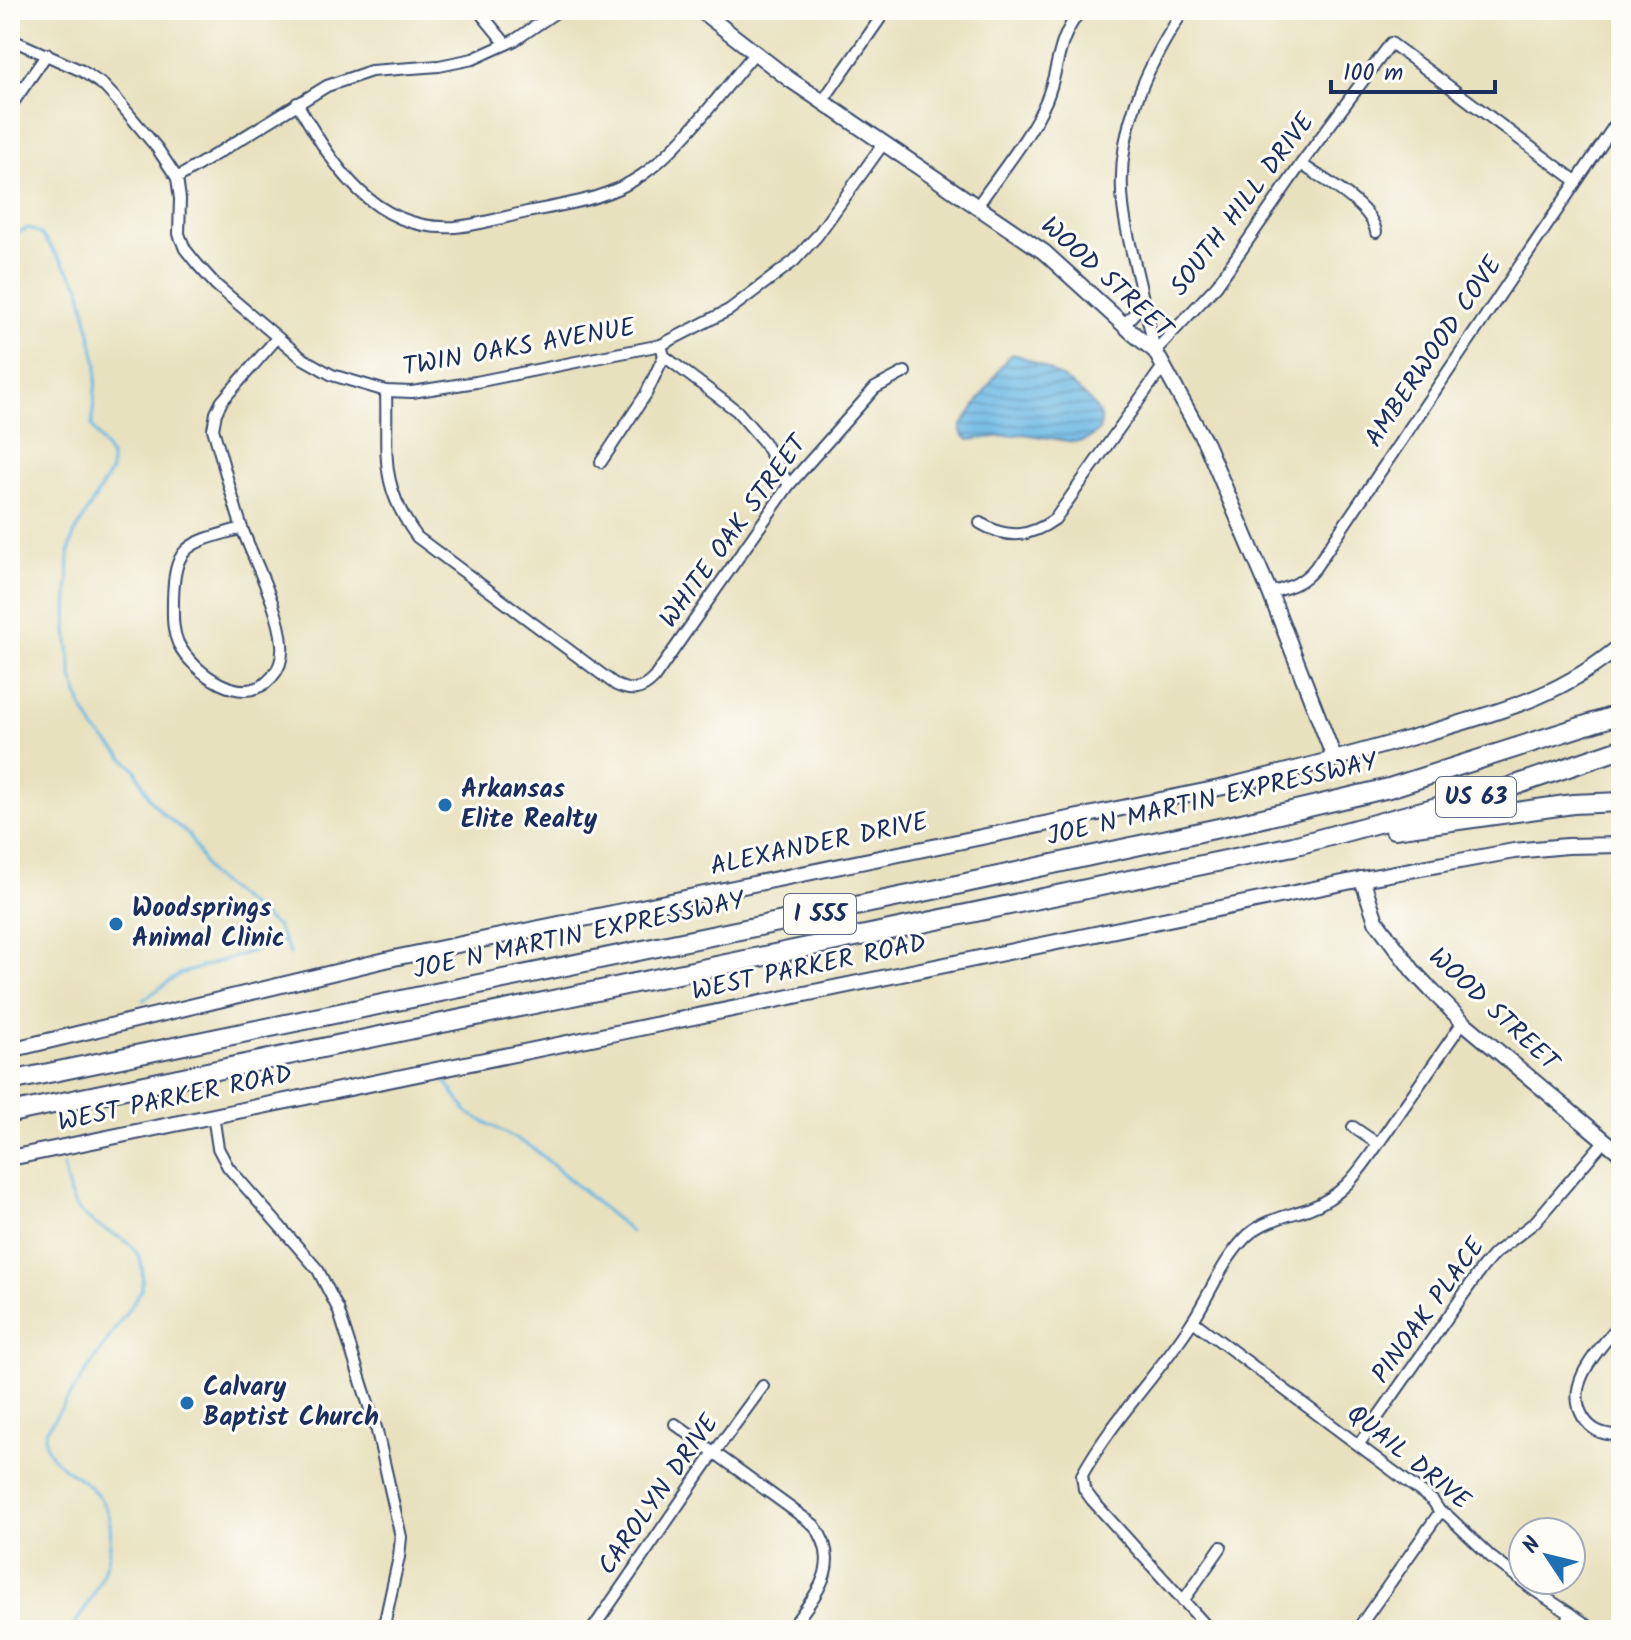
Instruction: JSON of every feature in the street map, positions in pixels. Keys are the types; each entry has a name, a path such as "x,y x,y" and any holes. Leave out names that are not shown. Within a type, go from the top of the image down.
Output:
{"highway":[{"name":"JOE N MARTIN EXPRESSWAY","path":"10,1081 1237,824 1389,788 1621,714"},
{"name":"US 63","path":"1328,838 1507,788 1621,749"},
{"name":"US 63","path":"1328,838 1573,804 1621,802"},
{"name":"I 555","path":"10,1113 1328,838"}],"street":[{"path":"478,10 506,44"},
{"path":"10,39 82,71 103,85 157,148 177,178 327,86 358,74 439,66 473,59 532,30 559,10"},
{"name":"WOOD STREET","path":"700,10 754,54 822,102 1044,252 1155,351 1206,444 1270,593 1335,760"},
{"path":"822,102 886,10"},
{"path":"978,205 1041,111 1052,84 1060,47 1068,27 1081,10"},
{"path":"1155,351 1123,203 1125,140 1138,93 1184,10"},
{"name":"SOUTH HILL DRIVE","path":"1155,351 1217,285 1301,164 1391,43 1576,181"},
{"path":"10,107 47,54"},
{"path":"297,103 337,168 370,202 391,215 421,225 457,227 592,199 624,186 668,153 754,54"},
{"name":"AMBERWOOD COVE","path":"1270,593 1295,586 1315,568 1621,116"},
{"name":"TWIN OAKS AVENUE","path":"177,178 179,234 185,249 216,285 302,358 332,375 386,391 412,392 662,350 729,310 794,261 817,236 883,144"},
{"path":"1301,164 1365,210 1376,232"},
{"path":"1124,325 1139,308 1142,295"},
{"path":"242,528 198,542 176,561 173,627 189,659 220,683 236,691 248,692 268,682 276,672 282,659 282,641 278,622 242,528 213,429 216,413 229,392 277,338"},
{"path":"601,462 646,394 662,350 744,419 763,441 789,485"},
{"path":"980,523 1000,534 1022,534 1040,530 1055,519 1164,365"},
{"name":"WHITE OAK STREET","path":"386,391 387,473 402,516 417,537 626,690 646,686 654,678 789,485 875,388 905,372"},
{"name":"ALEXANDER DRIVE","path":"10,1050 394,958 1209,790 1335,760 1541,697 1574,680 1621,645"},
{"name":"WEST PARKER ROAD","path":"10,1158 1362,879 1514,851 1621,845"},
{"name":"WOOD STREET","path":"1362,879 1370,907 1388,939 1414,972 1463,1022 1621,1154"},
{"path":"1210,1630 1092,1500 1084,1489 1082,1475 1193,1321 1230,1255 1251,1232 1271,1220 1307,1209 1350,1184 1463,1022"},
{"path":"213,1115 218,1148 228,1167 318,1270 338,1309 377,1431 401,1537 383,1630"},
{"path":"1353,1127 1378,1144"},
{"name":"PINOAK PLACE","path":"1359,1444 1482,1268 1494,1254 1535,1222 1605,1140"},
{"name":"QUAIL DRIVE","path":"1193,1321 1433,1501 1440,1512 1491,1557 1595,1630"},
{"path":"1615,1435 1595,1431 1584,1418 1578,1403 1578,1389 1586,1368 1621,1322"},
{"name":"CAROLYN DRIVE","path":"592,1630 763,1386"},
{"path":"675,1424 814,1525 825,1542 828,1558 824,1580 790,1630"},
{"path":"1357,1630 1440,1512"},
{"path":"1183,1601 1221,1547"},
{"path":"1560,1630 1571,1615"}],"water":[{"path":"1013,354 1055,374 1086,397 1097,409 1101,421 1097,432 1077,442 1023,434 968,440 961,427 1007,358"}],"waterway":[{"path":"10,236 29,228 41,234 80,286 97,365 92,426 111,457 111,471 74,534 69,552 67,630 72,677 82,707 95,730 136,770 150,799 189,835 210,875 277,927 290,954"},
{"path":"143,1000 180,974 284,941"},
{"path":"445,1081 468,1113 533,1148 631,1232"},
{"path":"63,1166 77,1208 88,1219 133,1247 143,1272 141,1291 46,1431 45,1441 53,1458 93,1490 104,1506 110,1523 107,1561 100,1580 70,1630"}],"place":[{"name":"Arkansas Elite Realty","path":"445,805"},
{"name":"Woodsprings Animal Clinic","path":"116,924"},
{"name":"Calvary Baptist Church","path":"187,1403"}]}
